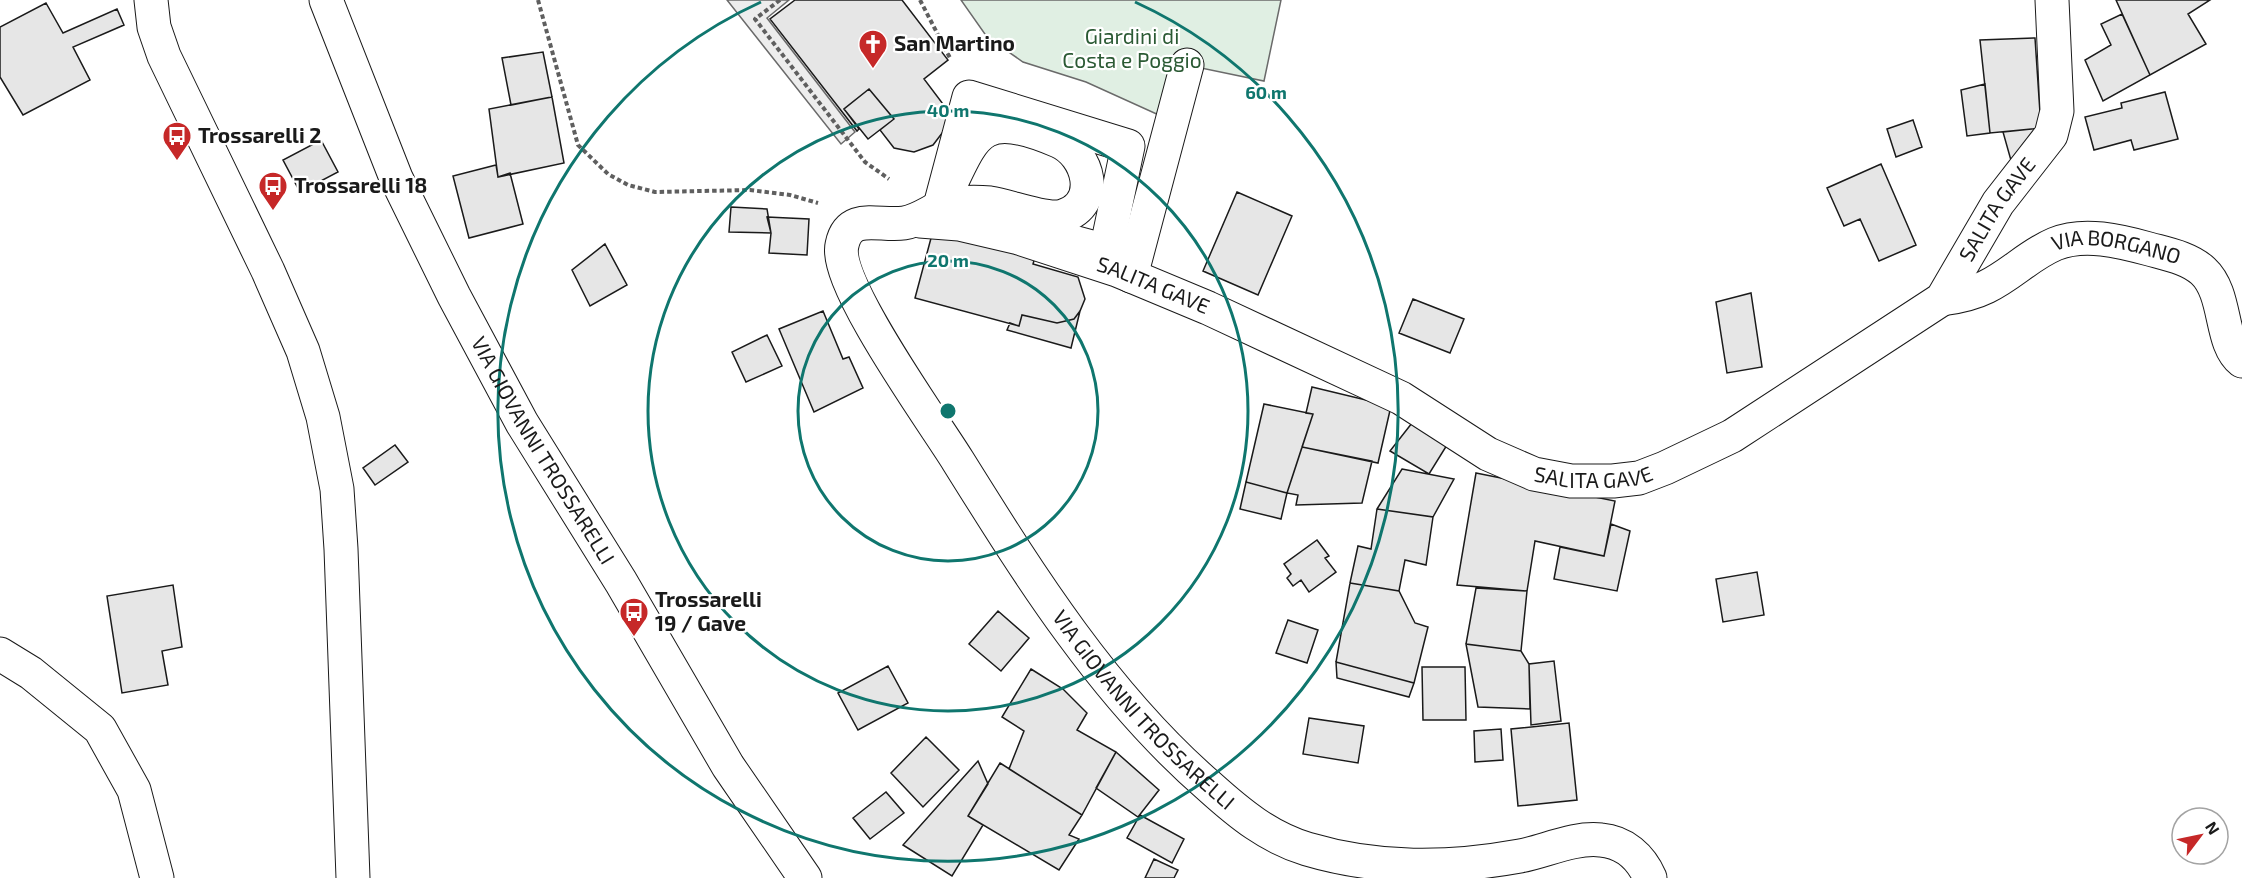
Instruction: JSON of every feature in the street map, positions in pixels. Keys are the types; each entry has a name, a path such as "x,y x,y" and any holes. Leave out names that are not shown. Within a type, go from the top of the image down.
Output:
{"street":[{"path":"152,0 154,27 164,56 268,271 303,351 323,417 337,489 353,878"},
{"name":"VIA GIOVANNI TROSSARELLI","path":"326,0 396,178 454,296 522,423 621,582 728,766 805,878"},
{"name":"SALITA GAVE","path":"852,226 864,222 903,224 928,213 958,224 1019,238 1131,276 1208,308 1401,398 1488,454 1534,474 1571,481 1612,482 1639,478 1732,436 1836,366 1942,300 1998,203 2051,135 2055,125 2057,111 2052,0"},
{"path":"1131,276 1187,65"},
{"path":"969,97 1128,146 1106,251 928,213 969,97"},
{"name":"VIA GIOVANNI TROSSARELLI","path":"852,226 842,240 841,254 844,273 873,326 1035,584 1079,645 1134,712 1187,767 1251,822 1279,840 1309,850 1369,863 1426,867 1503,858 1587,840 1604,840 1620,845 1636,855 1650,878"},
{"name":"VIA BORGANO","path":"1942,300 1986,287 2032,255 2057,243 2081,238 2127,244 2185,260 2204,272 2212,281 2231,347 2242,362"},
{"path":"0,654 31,673 100,729 134,790 157,878"}],"path":[{"path":"537,0 578,145 608,174 628,185 655,192 750,190 790,195 825,205 852,226"},
{"path":"780,0 755,19 767,37 865,162 895,183 928,213"}],"green space":[{"name":"Giardini di Costa e Poggio","path":"961,0 1281,0 1264,81 1187,65 1161,116 1086,82 1023,62 987,37"}],"shaded area":[{"path":"727,0 789,0 767,18 855,132 841,144"}],"building":[{"name":"San Martino","path":"795,0 902,0 948,60 924,79 946,108 946,128 933,145 914,152 894,148 880,130 894,119 869,89 844,109 859,129 857,131 770,19"},
{"path":"2116,0 2210,0 2188,14 2206,44 2150,75"},
{"path":"46,3 63,33 117,9 124,25 73,47 90,80 23,115 0,77 0,27"},
{"path":"2122,14 2150,75 2103,101 2085,60 2111,45 2101,24"},
{"path":"2035,38 2041,128 1990,133 1980,40"},
{"path":"543,52 552,97 511,105 502,58"},
{"path":"1985,84 1990,133 1967,136 1961,90"},
{"path":"869,89 894,119 868,139 844,109"},
{"path":"2165,92 2178,139 2134,150 2131,140 2094,150 2085,117 2122,108 2121,103"},
{"path":"552,97 564,163 498,177 489,109"},
{"path":"1913,120 1922,147 1896,157 1887,129"},
{"path":"2041,128 2012,164 2003,132"},
{"path":"321,140 338,172 300,192 283,160"},
{"path":"1881,164 1916,245 1879,261 1860,219 1844,226 1827,188"},
{"path":"496,165 498,177 510,173 523,224 469,238 453,176"},
{"path":"1237,192 1292,216 1258,295 1203,271"},
{"path":"731,207 767,209 771,233 729,232"},
{"path":"767,217 809,219 807,255 769,253 771,233"},
{"path":"934,227 1036,254 1033,264 1078,277 1085,299 1080,311 1074,319 1057,323 1022,315 1019,326 915,298"},
{"path":"605,244 627,285 590,306 572,270"},
{"path":"1751,293 1762,367 1727,373 1716,302"},
{"path":"1413,299 1464,319 1450,353 1399,333"},
{"path":"823,311 843,359 849,357 863,388 814,412 779,329"},
{"path":"1080,311 1071,348 1007,330 1010,323 1019,326 1022,315 1057,323 1074,319"},
{"path":"767,335 782,366 746,382 732,352"},
{"path":"1312,387 1391,406 1378,463 1302,447 1313,414 1306,413"},
{"path":"1264,404 1313,414 1287,493 1246,482"},
{"path":"1412,423 1447,445 1429,474 1390,451"},
{"path":"395,445 408,462 375,485 363,468"},
{"path":"1302,447 1372,461 1362,503 1296,505 1298,495 1287,493"},
{"path":"1402,469 1454,479 1433,517 1377,509"},
{"path":"1476,473 1615,501 1604,556 1535,541 1527,591 1457,585"},
{"path":"1246,482 1287,493 1281,519 1240,509"},
{"path":"1377,509 1433,517 1426,565 1405,560 1399,591 1350,583 1358,546 1371,549"},
{"path":"1611,524 1630,531 1617,591 1554,579 1560,547 1604,556"},
{"path":"1317,540 1329,556 1325,558 1336,572 1309,592 1301,580 1293,586 1287,578 1291,574 1284,564"},
{"path":"1757,572 1764,615 1723,622 1716,579"},
{"path":"1350,583 1399,591 1415,623 1428,627 1414,683 1336,662"},
{"path":"173,585 182,647 162,651 168,685 122,693 107,596"},
{"path":"1476,588 1527,591 1521,651 1466,644"},
{"path":"998,611 1029,638 1001,671 969,644"},
{"path":"1288,620 1318,630 1307,663 1276,653"},
{"path":"1466,644 1521,651 1529,664 1530,709 1478,707"},
{"path":"1554,661 1561,721 1531,725 1529,664"},
{"path":"1336,662 1414,683 1409,697 1337,678"},
{"path":"888,666 908,703 858,730 838,693"},
{"path":"1422,667 1465,667 1466,720 1423,720"},
{"path":"1031,669 1063,689 1087,713 1077,730 1116,752 1082,815 1009,769 1024,731 1002,717"},
{"path":"1309,718 1364,726 1358,763 1303,754"},
{"path":"1569,723 1577,800 1518,806 1511,729"},
{"path":"1501,729 1503,760 1475,762 1474,731"},
{"path":"926,737 959,770 923,807 891,773"},
{"path":"1116,752 1159,790 1138,817 1096,788"},
{"path":"978,761 988,784 968,816 983,825 952,876 903,845"},
{"path":"1000,763 1082,815 1069,835 1079,839 1059,870 968,816"},
{"path":"886,792 904,813 870,839 853,818"},
{"path":"1140,815 1184,839 1172,863 1127,838"},
{"path":"1154,859 1178,870 1174,878 1145,878"}],"place":[{"name":"San Martino","path":"873,70"},
{"name":"Trossarelli 2","path":"177,162"},
{"name":"Trossarelli 18","path":"273,212"},
{"name":"Trossarelli 19 / Gave","path":"634,638"}]}
